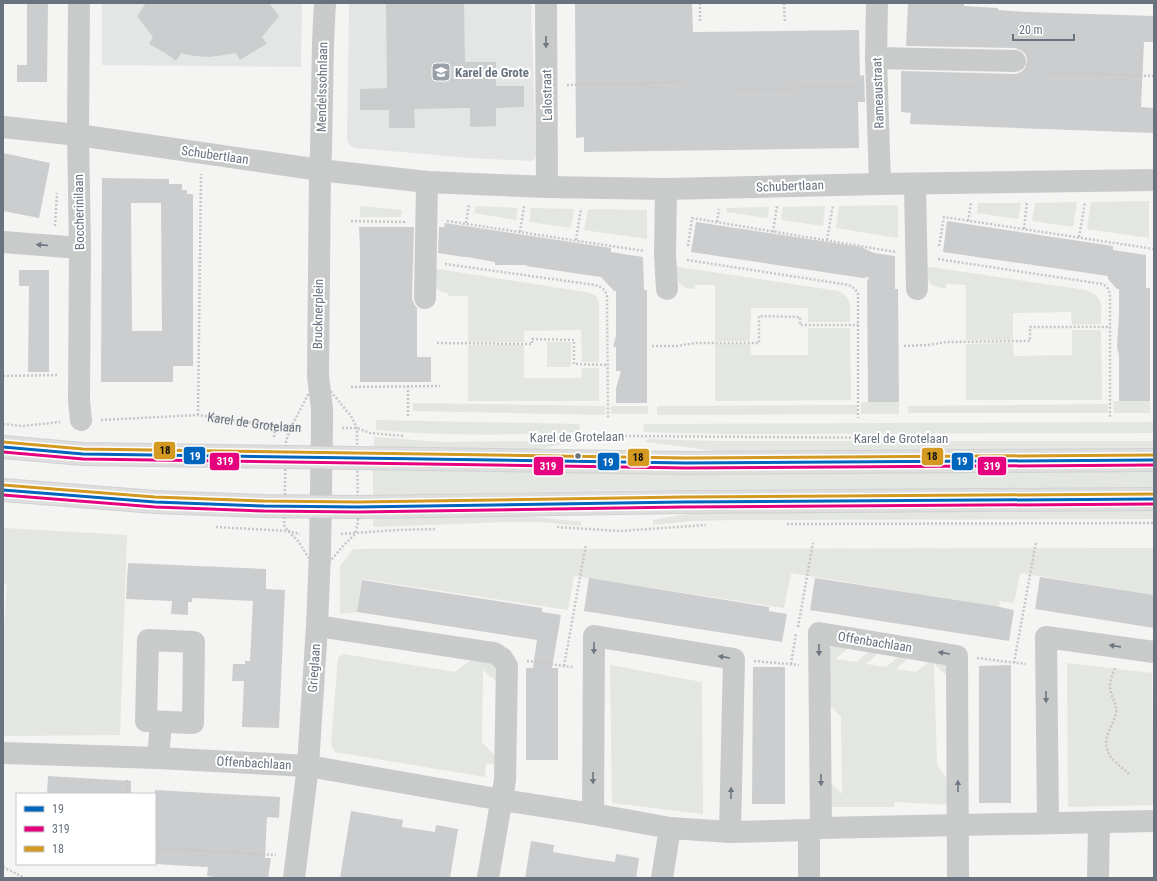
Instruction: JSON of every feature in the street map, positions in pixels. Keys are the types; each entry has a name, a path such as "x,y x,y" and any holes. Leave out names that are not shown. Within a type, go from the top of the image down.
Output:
{"main road":[{"name":"Karel de Grotelaan","path":"3,447 83,454 686,463 1154,460"},
{"path":"3,490 155,502 320,507 691,502 1154,499"}],"street":[{"name":"Boccherinilaan","path":"79,3 78,135 80,248 78,400 81,420"},
{"name":"Mendelssohnlaan","path":"320,170 325,3"},
{"name":"Lalostraat","path":"546,3 547,187"},
{"name":"Rameaustraat","path":"877,3 876,58 880,184"},
{"path":"876,58 1015,62"},
{"name":"Schubertlaan","path":"3,128 78,135 320,170 427,182 547,187 666,189 1154,180"},
{"name":"Brucknerplein","path":"320,170 318,376 322,409 322,457"},
{"path":"425,298 427,182"},
{"path":"915,184 917,288"},
{"path":"666,189 665,255 667,289"},
{"path":"3,242 80,248"},
{"name":"Grieglaan","path":"294,878 308,766 317,626 322,457"},
{"path":"317,626 494,653 502,658 506,666 505,780 488,878"},
{"name":"Offenbachlaan","path":"815,829 819,633 957,656"},
{"path":"593,814 594,636 734,659 730,832"},
{"path":"1048,823 1046,637 1145,650"},
{"path":"957,656 958,878"},
{"path":"158,758 160,722"},
{"name":"Offenbachlaan","path":"3,753 158,758 308,766 670,828 730,832 1154,821"},
{"path":"1098,878 1099,822"},
{"path":"662,878 670,828"},
{"path":"809,878 815,829"}],"path":[{"path":"700,3 700,22"},
{"path":"784,3 785,23"},
{"path":"1044,72 1154,76"},
{"path":"546,86 686,82"},
{"path":"735,89 877,87"},
{"path":"198,415 201,170"},
{"path":"1079,237 1085,199"},
{"path":"466,224 469,200"},
{"path":"1024,229 1028,200"},
{"path":"968,221 971,201"},
{"path":"827,240 833,202"},
{"path":"717,222 720,203"},
{"path":"773,232 778,203"},
{"path":"520,232 525,204"},
{"path":"576,240 582,204"},
{"path":"351,221 404,222 405,215"},
{"path":"938,252 944,217 1154,248"},
{"path":"858,418 859,325 858,294 855,289 850,285 685,260 692,218 903,253"},
{"path":"444,220 644,251"},
{"path":"932,258 1102,284 1106,286 1110,292 1110,418"},
{"path":"441,264 601,287 605,291 607,297 608,419"},
{"path":"652,346 677,346 695,343 759,343 759,316 800,317 800,325 859,325"},
{"path":"904,346 928,346 946,342 1030,341 1030,327 1110,327"},
{"path":"437,343 532,344 532,339 574,340 574,364 608,365"},
{"path":"3,376 79,375"},
{"path":"408,386 408,416"},
{"path":"351,387 440,386"},
{"name":"Karel de Grotelaan","path":"3,424 22,426 81,420 198,415 275,426 357,428 370,432 405,436"},
{"name":"Karel de Grotelaan","path":"530,438 620,436 903,438"},
{"path":"784,524 1154,523"},
{"path":"554,527 620,531 713,525"},
{"path":"274,531 320,535 437,529"},
{"path":"791,664 813,542"},
{"path":"1014,662 1036,542"},
{"path":"564,666 586,544"},
{"path":"1129,774 1110,756 1106,748 1106,740 1116,713 1116,702 1110,685 1116,668 1145,650"},
{"path":"957,656 1046,666"},
{"path":"502,658 594,669"},
{"path":"734,659 819,667"},
{"path":"156,848 280,855"},
{"path":"3,867 25,878"}],"shaded area":[{"path":"102,3 302,3 301,67 102,65"},
{"name":"Karel de Grote","path":"349,3 531,3 536,155 534,159 531,161 471,158 355,148 349,145 347,140"},
{"path":"1149,201 1149,238 1087,229 1091,202"},
{"path":"1077,202 1073,227 1032,221 1035,203"},
{"path":"978,203 1021,203 1018,219 977,213"},
{"path":"898,205 898,238 836,228 839,206"},
{"path":"360,206 402,210 401,217 360,217"},
{"path":"476,206 518,208 516,220 474,213"},
{"path":"825,206 823,226 781,220 783,207"},
{"path":"769,207 768,218 726,212 727,208"},
{"path":"531,208 574,209 571,228 529,222"},
{"path":"588,209 647,210 647,239 584,230"},
{"path":"672,266 838,291 846,296 850,304 850,322 808,322 808,308 751,308 750,341 715,341 715,285 695,285 695,289 686,288 677,279"},
{"path":"924,266 1086,290 1097,296 1100,300 1102,307 1101,324 1072,325 1071,312 1013,313 1013,340 966,340 966,285 946,284 946,288 936,287 928,280"},
{"path":"431,268 586,292 594,295 599,303 599,362 582,362 581,330 524,331 524,342 468,342 468,296 449,296 448,293 442,292 436,288"},
{"path":"808,328 850,328 851,400 715,401 715,344 750,344 751,355 808,355"},
{"path":"1072,330 1101,330 1102,400 966,400 966,344 1013,343 1014,356 1072,355"},
{"path":"547,342 571,342 571,367 547,367"},
{"path":"468,345 524,345 524,378 581,378 582,368 599,368 599,401 468,401"},
{"path":"1113,401 1150,401 1150,413 1114,413"},
{"path":"861,402 899,402 899,414 861,414"},
{"path":"413,403 605,406 605,415 413,411"},
{"path":"1108,404 1108,413 908,413 908,406"},
{"path":"857,405 857,414 657,415 657,406"},
{"path":"611,406 648,406 648,414 611,414"},
{"path":"376,420 580,424 580,432 478,434 401,432 376,430"},
{"path":"1154,422 1154,433 728,434 643,432 644,424"},
{"path":"374,437 441,442 550,441 574,439 574,443 571,442 532,451 374,447"},
{"path":"647,439 715,441 1154,441 1154,449 715,451 646,442"},
{"path":"373,468 491,472 701,473 1154,470 1154,488 639,490 373,495"},
{"path":"1154,510 1154,519 738,520 693,521 653,525 653,520 703,511"},
{"path":"510,514 581,521 581,526 541,522 509,522 373,527 373,516"},
{"path":"3,528 127,535 120,735 3,736 3,642 7,585 3,584"},
{"path":"1154,548 1154,595 1020,573 1014,603 1000,601 999,607 791,573 784,608 574,576 568,610 362,579 357,612 340,614 340,566 353,549"},
{"path":"836,643 852,645 835,659 856,662 875,647 883,650 866,664 886,667 905,652 913,654 896,669 916,672 936,656 947,664 949,678 934,664 937,765 949,782 950,805 895,802 894,807 828,807 826,778 842,794 841,717 825,699 829,649"},
{"path":"343,654 455,672 474,658 489,660 496,669 498,683 483,670 482,742 499,760 498,766 486,763 485,777 335,752 331,745 338,658"},
{"path":"1067,663 1152,673 1154,805 1068,807"},
{"path":"610,665 702,682 703,814 612,803"}],"building":[{"path":"27,3 48,3 47,82 17,82 17,65 27,65"},
{"path":"146,3 269,3 279,16 262,37 267,44 240,60 236,53 209,57 181,53 176,61 149,44 153,37 137,16"},
{"path":"386,3 464,3 465,62 496,62 496,86 524,86 524,107 496,108 496,126 470,127 470,108 414,109 415,128 389,128 389,110 360,110 360,89 387,88"},
{"path":"575,3 692,3 693,32 859,30 860,76 864,75 865,102 858,102 859,148 584,152 584,137 576,138"},
{"path":"908,3 964,3 964,6 998,8 998,10 1025,12 1154,16 1154,42 1144,42 1141,107 1154,108 1154,133 910,124 911,113 901,112 901,71 1015,74 1021,72 1025,68 1027,61 1026,55 1022,51 1015,48 906,46"},
{"path":"3,153 50,163 39,218 3,211"},
{"path":"102,178 169,179 169,184 182,184 182,190 187,190 187,194 193,194 193,366 173,366 173,382 101,382","holes":["131,203 161,203 162,331 132,331"]},
{"path":"947,221 1113,246 1113,250 1146,255 1146,288 1150,288 1150,401 1119,401 1119,356 1117,347 1119,289 1117,289 1108,279 1108,276 943,252"},
{"path":"696,222 861,247 874,253 895,256 895,289 898,289 899,402 868,402 867,282 869,277 863,278 691,252"},
{"path":"445,223 611,248 611,252 643,257 644,290 647,290 647,403 616,403 616,388 621,371 616,371 616,347 613,347 616,336 616,291 614,291 601,277 526,266 527,265 495,265 495,262 438,253 439,227 444,227"},
{"path":"359,227 414,227 412,298 417,308 417,357 431,357 431,382 360,382"},
{"path":"19,270 49,270 49,372 28,372 29,286 19,286"},
{"path":"128,563 266,569 266,589 285,590 279,728 242,727 244,681 232,681 233,664 245,664 245,661 250,661 253,601 192,598 192,602 188,602 188,615 171,614 172,601 126,599"},
{"path":"1040,577 1154,595 1154,628 1035,609"},
{"path":"589,578 769,607 769,611 787,614 782,642 584,611"},
{"path":"815,578 1014,610 1009,641 810,610"},
{"path":"362,580 542,608 542,612 561,615 552,668 558,668 558,760 526,760 526,668 533,668 537,640 357,612"},
{"path":"1011,665 1011,803 979,803 979,666"},
{"path":"753,667 785,667 785,804 752,804"},
{"path":"48,776 131,781 131,793 47,793"},
{"path":"155,790 280,797 279,818 267,817 265,858 271,858 268,878 223,878 207,876 208,867 156,864"},
{"path":"351,811 403,820 402,827 435,832 436,825 458,829 450,878 340,878"},
{"path":"531,841 554,845 553,852 582,857 615,862 616,854 639,858 636,878 525,878"}],"transit line":[{"name":"18","path":"3,442 83,449 686,458 1154,455"},
{"name":"19","path":"3,447 83,454 686,463 1154,460"},
{"name":"319","path":"3,452 83,459 686,468 1154,465"},
{"name":"18","path":"3,485 155,497 264,501 358,502 683,497 1154,494"},
{"name":"19","path":"3,490 155,502 264,506 358,507 683,502 1154,499"},
{"name":"319","path":"3,495 155,507 264,511 358,512 683,507 1154,504"}],"place":[{"name":"Karel de Grote","path":"441,72"}]}
